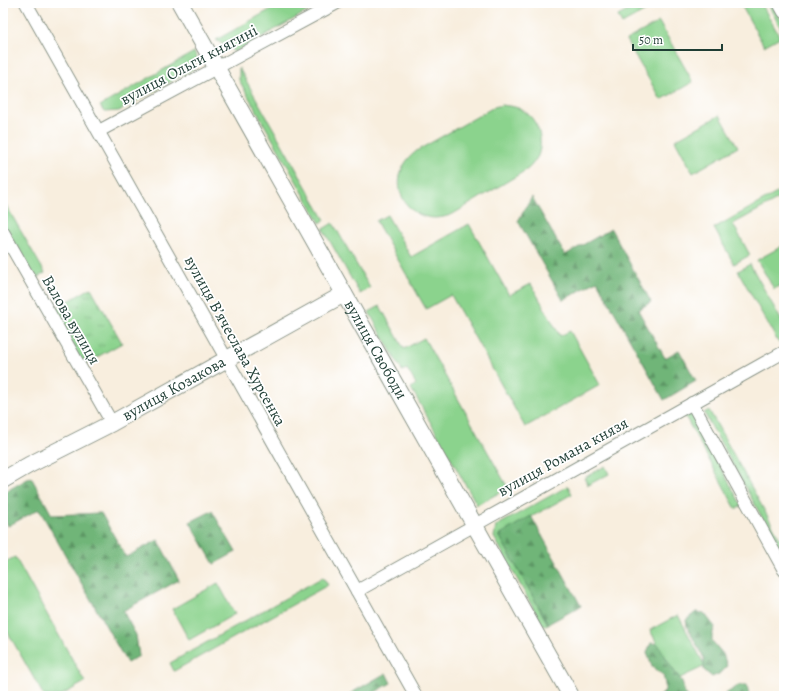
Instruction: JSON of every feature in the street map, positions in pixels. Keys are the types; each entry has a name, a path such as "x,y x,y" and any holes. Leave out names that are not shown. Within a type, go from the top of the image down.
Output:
{"street":[{"name":"вулиця Вʼячеслава Хурсенка","path":"26,3 416,696"},
{"name":"вулиця Свободи","path":"180,3 571,696"},
{"path":"779,3 784,12"},
{"name":"вулиця Ольги княгині","path":"99,131 217,68 331,4"},
{"name":"Валова вулиця","path":"3,232 112,423"},
{"name":"вулиця Козакова","path":"3,480 112,423 344,294"},
{"name":"вулиця Романа князя","path":"357,591 784,352"},
{"path":"692,403 784,570"}],"green space":[{"path":"282,3 311,3 310,10 235,52 216,40"},
{"path":"642,3 660,3 622,24 618,16"},
{"path":"740,3 761,3 780,37 764,46"},
{"path":"767,3 772,3 784,25 784,34"},
{"path":"659,22 693,82 661,100 626,40"},
{"path":"194,52 197,58 193,69 119,111 104,112 100,106"},
{"path":"239,68 325,220 320,223 239,80"},
{"path":"502,105 516,107 524,111 534,121 539,134 540,149 538,156 531,166 453,214 437,218 423,216 412,209 404,200 400,188 400,174 406,162 418,150 494,107"},
{"path":"720,115 738,147 693,173 675,140"},
{"path":"784,189 784,196 733,224 750,255 734,264 714,228"},
{"path":"532,197 565,255 611,229 651,302 638,310 665,358 679,350 696,381 664,400 597,281 563,300 518,221"},
{"path":"3,200 45,273 35,279 3,224"},
{"path":"387,215 411,257 469,224 509,295 531,284 560,336 570,331 600,385 525,427 451,295 426,309 376,221"},
{"path":"333,223 370,288 360,294 323,229"},
{"path":"784,245 784,284 774,289 757,260"},
{"path":"750,264 784,325 784,339 778,342 738,271"},
{"path":"91,288 122,343 83,365 53,310"},
{"path":"380,306 404,349 424,338 508,488 477,505 411,388 416,384 407,369 402,371 369,312"},
{"path":"709,410 784,546 784,557 704,413"},
{"path":"691,413 742,506 736,509 685,416"},
{"path":"605,466 609,474 588,485 584,478"},
{"path":"31,477 52,515 101,513 126,557 158,540 179,580 123,611 136,635 139,656 127,663 39,509 8,526 3,517 3,493"},
{"path":"568,486 572,494 499,535 548,624 543,626 494,537 496,526"},
{"path":"212,511 236,552 214,564 190,522"},
{"path":"531,516 581,606 548,624 499,535"},
{"path":"15,557 85,682 60,696 44,696 3,624 3,563"},
{"path":"323,577 328,585 174,671 170,663"},
{"path":"218,583 235,614 189,640 172,609"},
{"path":"696,612 704,613 715,627 712,635 712,641 723,654 727,666 719,674 712,677 704,670 704,658 687,627 686,620"},
{"path":"678,615 705,666 676,680 650,630"},
{"path":"651,643 658,644 672,668 682,681 685,694 688,696 660,696 665,691 665,684 663,675 652,667 647,652"},
{"path":"386,673 391,683 368,696 346,696"},
{"path":"738,685 747,685 749,696 725,696 725,694"}]}
